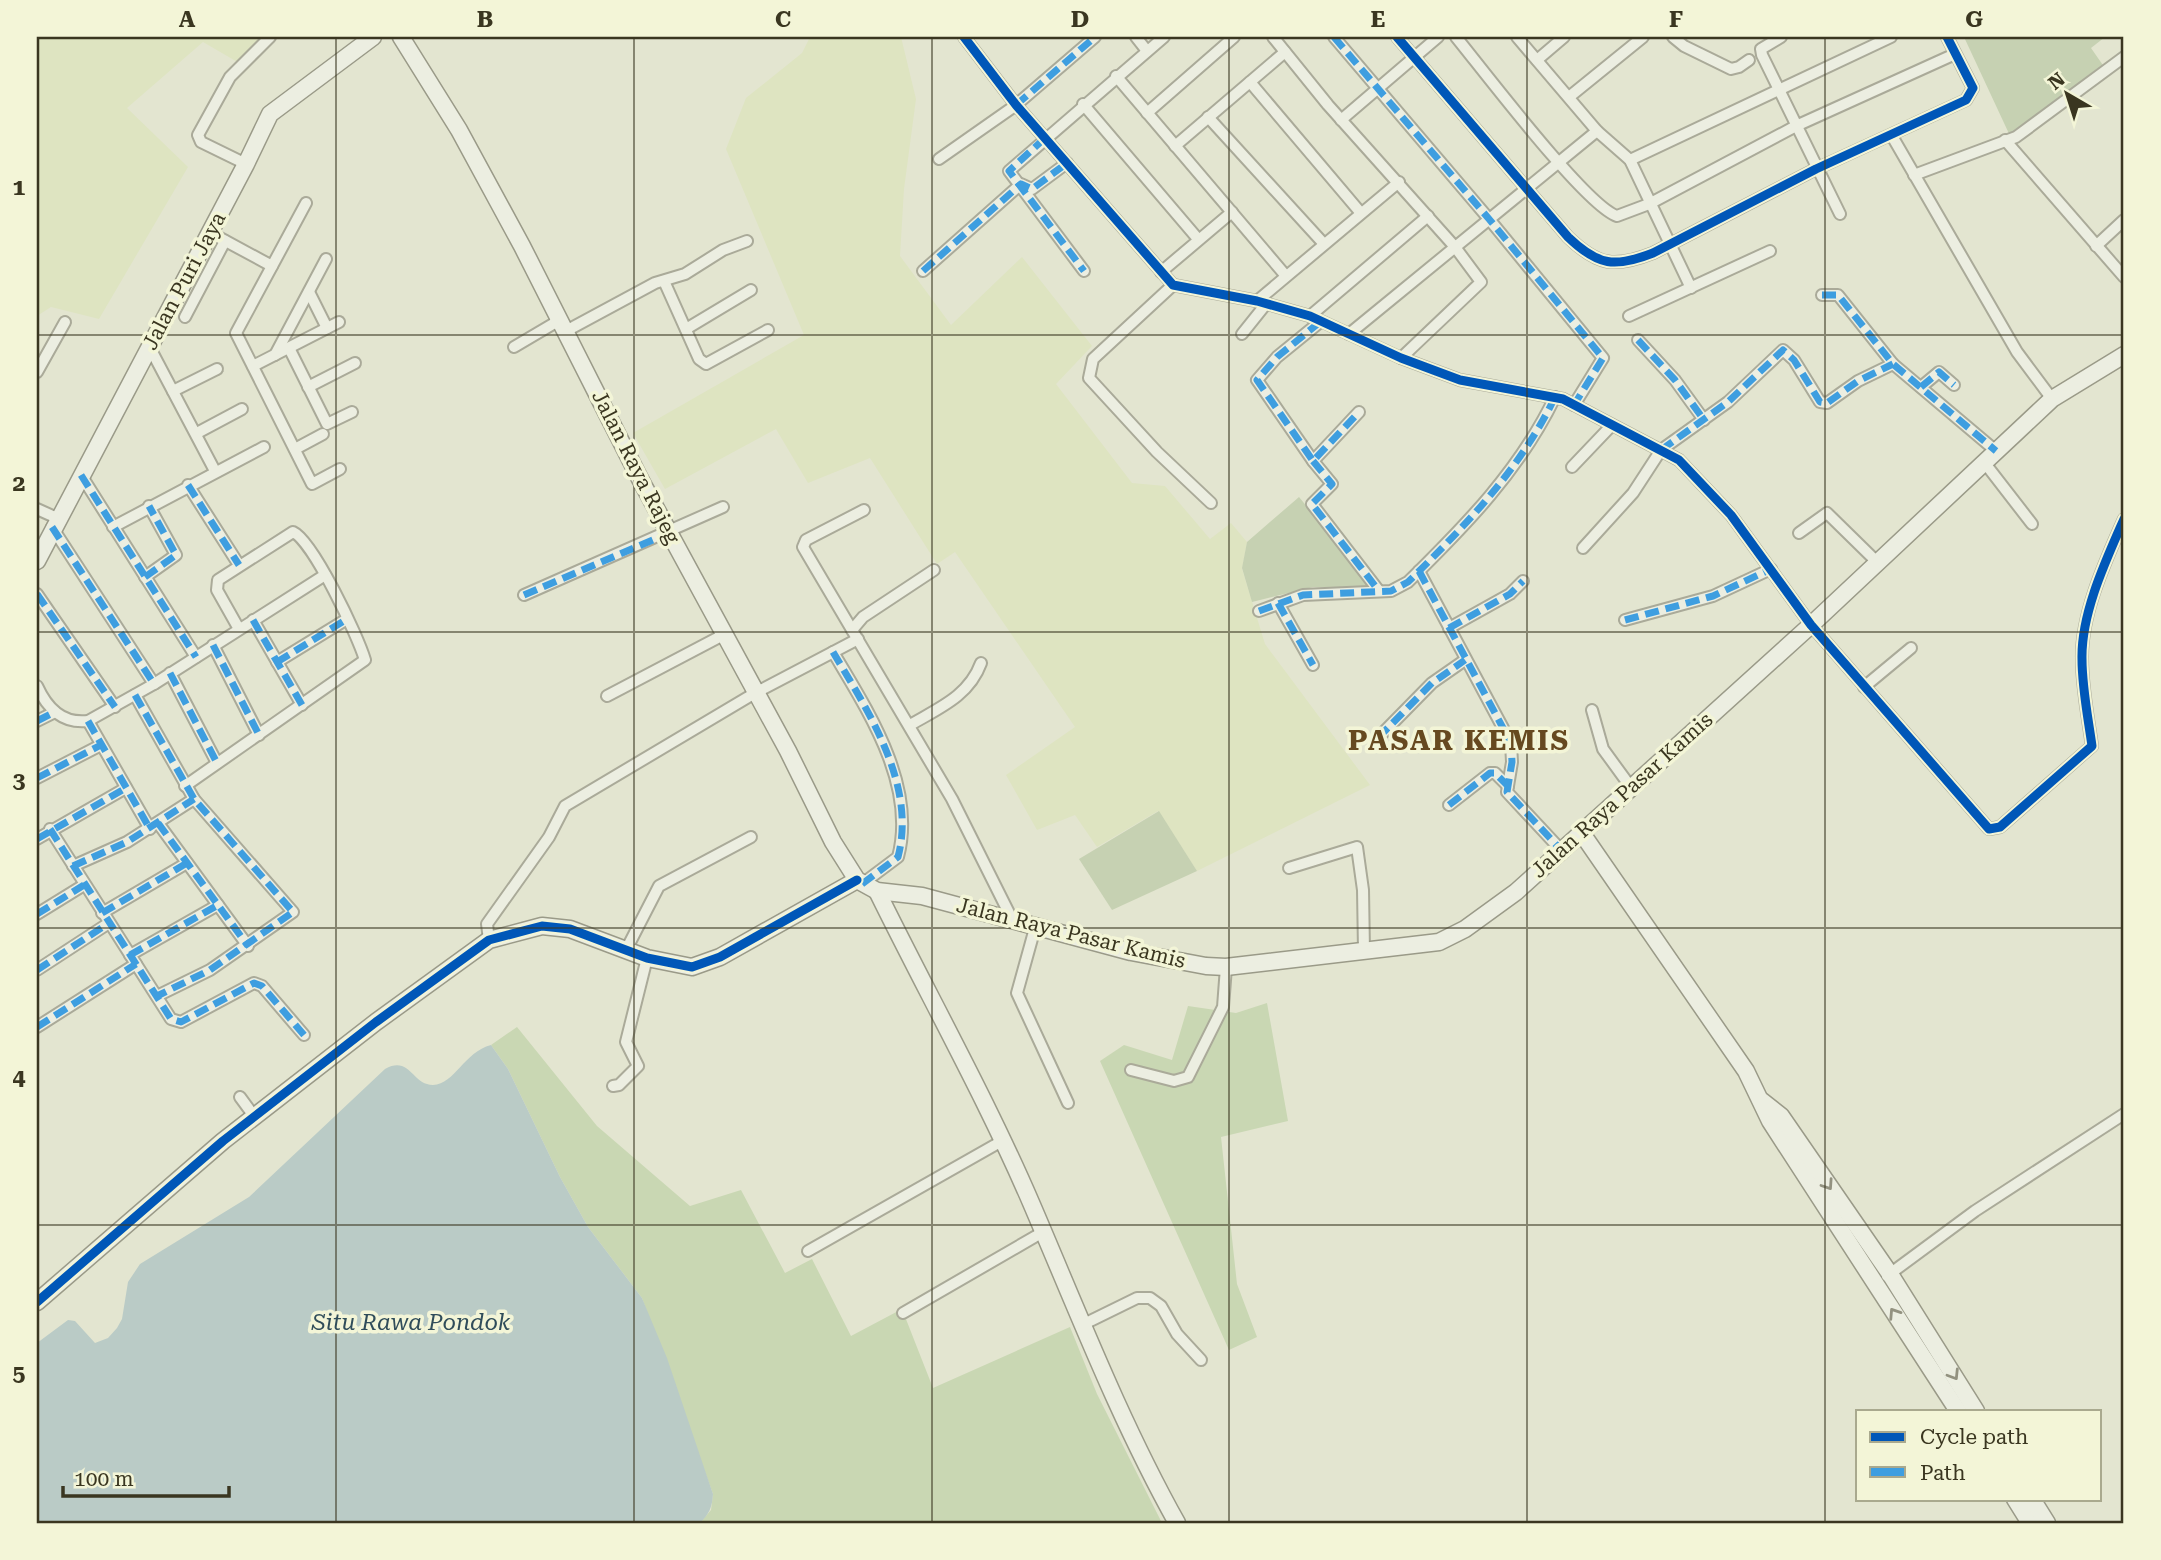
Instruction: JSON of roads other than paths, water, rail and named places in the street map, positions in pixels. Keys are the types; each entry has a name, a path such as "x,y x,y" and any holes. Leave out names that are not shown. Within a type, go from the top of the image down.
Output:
{"main road":[{"name":"Jalan Puri Jaya","path":"37,561 48,517 80,475 149,346 209,232 238,160 270,114 373,37"},
{"name":"Jalan Raya Rajeg","path":"401,37 477,163 833,842 865,885"},
{"name":"Jalan Raya Pasar Kamis","path":"865,885 922,896 1131,952 1226,967 1439,942 1516,892 1811,625 2052,399 2124,355"},
{"path":"1581,832 1746,1071 1755,1095 1957,1410"},
{"path":"37,1302 254,1116 376,1021 489,940 546,925 577,931 647,958 683,968 704,964 865,885 1002,1141 1084,1324 1103,1377 1177,1523"},
{"path":"1755,1095 1781,1116 1890,1274 1975,1410"},
{"path":"2016,1500 2031,1523"},
{"path":"2033,1500 2047,1523"}],"street":[{"path":"238,160 208,145 199,138 199,131 224,85 270,37"},
{"path":"964,37 1016,105 1173,285 1261,302 1315,319 1401,358 1460,380 1555,397 1679,460 1710,490 1811,625 1984,825 1993,830 2000,827 2092,746 2082,659 2083,643 2110,551 2124,519"},
{"path":"939,159 1016,105 1095,37"},
{"path":"1136,37 1147,51"},
{"path":"1084,271 1009,171 1083,104 1164,37"},
{"path":"1147,113 1234,37"},
{"path":"1273,37 1341,120 1455,247 1481,282 1478,288 1410,346 1401,358"},
{"path":"1334,37 1489,219 1604,360 1574,405"},
{"path":"1397,37 1568,237 1596,260 1633,261 1816,169 1892,136 1971,96 1973,88 1947,37"},
{"path":"1341,120 1438,37"},
{"path":"1456,37 1559,162 1610,214 1625,215 1796,127 1955,54"},
{"path":"1517,37 1597,131 1630,160 1691,288"},
{"path":"1537,60 1564,37"},
{"path":"1569,97 1642,37"},
{"path":"1673,37 1684,46 1731,69 1740,68 1749,60"},
{"path":"1781,37 1766,43 1761,52 1840,214"},
{"path":"1630,160 1891,37"},
{"path":"1175,146 1285,52"},
{"path":"1914,175 2016,136 2124,57"},
{"path":"1116,76 1286,276"},
{"path":"1250,82 1360,212"},
{"path":"1083,104 1198,239"},
{"path":"1208,117 1324,244"},
{"path":"1349,334 1597,131"},
{"path":"1892,136 2017,352 2052,399"},
{"path":"2005,140 2124,277"},
{"path":"923,271 1018,186 1024,183 1032,189 1067,163"},
{"path":"1242,334 1261,302 1286,276 1399,182"},
{"path":"306,203 236,333 312,484 340,470"},
{"path":"1161,272 1232,212"},
{"path":"1379,591 1311,504 1332,484 1257,380 1315,319 1428,216"},
{"path":"2096,246 2124,220"},
{"path":"209,232 272,266"},
{"path":"185,317 225,241"},
{"path":"514,347 553,324 563,324 685,274 723,250 747,241"},
{"path":"1629,316 1770,251"},
{"path":"275,355 326,259"},
{"path":"664,281 699,359 706,364 768,330"},
{"path":"1173,285 1093,359 1089,378 1157,452 1211,503"},
{"path":"685,329 751,290"},
{"path":"309,292 327,328"},
{"path":"1822,295 1838,295 1894,363 1990,456 2032,524"},
{"path":"37,372 65,322"},
{"path":"253,366 339,322"},
{"path":"1638,340 1675,380 1704,420"},
{"path":"149,346 215,471"},
{"path":"289,348 327,424 352,412"},
{"path":"1583,548 1633,493 1661,450 1728,402 1783,350 1794,360 1819,402 1827,403 1858,382 1894,363"},
{"path":"308,387 355,363"},
{"path":"173,391 217,369"},
{"path":"1920,387 1939,372 1954,385"},
{"path":"1259,611 1303,594 1398,588 1419,571 1498,488 1536,436 1555,397"},
{"path":"197,433 242,409"},
{"path":"1313,461 1359,412"},
{"path":"1572,467 1612,425"},
{"path":"295,449 323,434"},
{"path":"113,527 264,447"},
{"path":"80,475 195,657"},
{"path":"188,485 239,565"},
{"path":"145,577 176,555 149,506"},
{"path":"524,595 723,507"},
{"path":"864,509 803,545 911,724 965,822 1012,919"},
{"path":"1799,533 1827,513 1877,562"},
{"path":"48,517 154,684"},
{"path":"186,786 364,661 325,575 300,536 293,532 218,580 216,587 239,629"},
{"path":"1625,620 1713,596 1771,569"},
{"path":"489,940 487,924 549,837 565,806 755,692 834,652 855,634 863,617 934,570"},
{"path":"1419,571 1511,743 1513,762 1508,786 1511,799 1562,851"},
{"path":"37,686 44,701 55,712 69,721 88,722 154,684 325,575"},
{"path":"1448,628 1510,594 1523,581"},
{"path":"37,594 115,707"},
{"path":"1278,603 1313,665"},
{"path":"277,662 346,619"},
{"path":"253,620 302,705"},
{"path":"607,695 725,634"},
{"path":"213,645 259,735"},
{"path":"1864,687 1911,648"},
{"path":"834,652 880,733 897,787 901,827 898,857 865,885"},
{"path":"1378,738 1423,690 1465,660"},
{"path":"911,724 959,696 971,684 981,663"},
{"path":"170,673 217,763"},
{"path":"135,695 194,799 293,912 248,946 209,970 156,996"},
{"path":"1592,710 1603,749 1630,786"},
{"path":"37,721 55,712"},
{"path":"88,722 126,789 187,863 248,946"},
{"path":"37,778 101,746"},
{"path":"1449,804 1490,773 1495,773 1508,786"},
{"path":"37,839 50,829 126,789"},
{"path":"73,866 154,826 194,799"},
{"path":"50,829 171,1019 181,1022 254,983 262,986 304,1035"},
{"path":"625,950 659,886 751,837"},
{"path":"1289,868 1357,847 1363,890 1364,951"},
{"path":"102,913 187,863"},
{"path":"37,914 84,885"},
{"path":"37,1027 133,959 218,905"},
{"path":"37,970 109,923"},
{"path":"1035,928 1017,993 1068,1103"},
{"path":"613,1086 619,1085 638,1066 626,1042 647,958"},
{"path":"1131,1070 1174,1081 1188,1077 1223,1007 1226,967"},
{"path":"240,1097 254,1116"},
{"path":"1875,1283 1975,1211 2124,1114"},
{"path":"808,1251 1002,1141"},
{"path":"903,1313 1043,1232"},
{"path":"1084,1324 1137,1298 1150,1298 1161,1306 1177,1334 1201,1360"}],"water":[{"name":"Situ Rawa Pondok","path":"491,1045 508,1069 560,1177 588,1227 642,1298 667,1358 713,1494 711,1507 703,1520 700,1523 37,1523 37,1343 68,1320 75,1321 95,1343 108,1338 122,1319 128,1282 140,1264 249,1197 385,1069 393,1066 406,1068 420,1081 433,1085 448,1079 474,1054"}],"district":[{"name":"PASAR KEMIS","path":"1459,740"}]}
